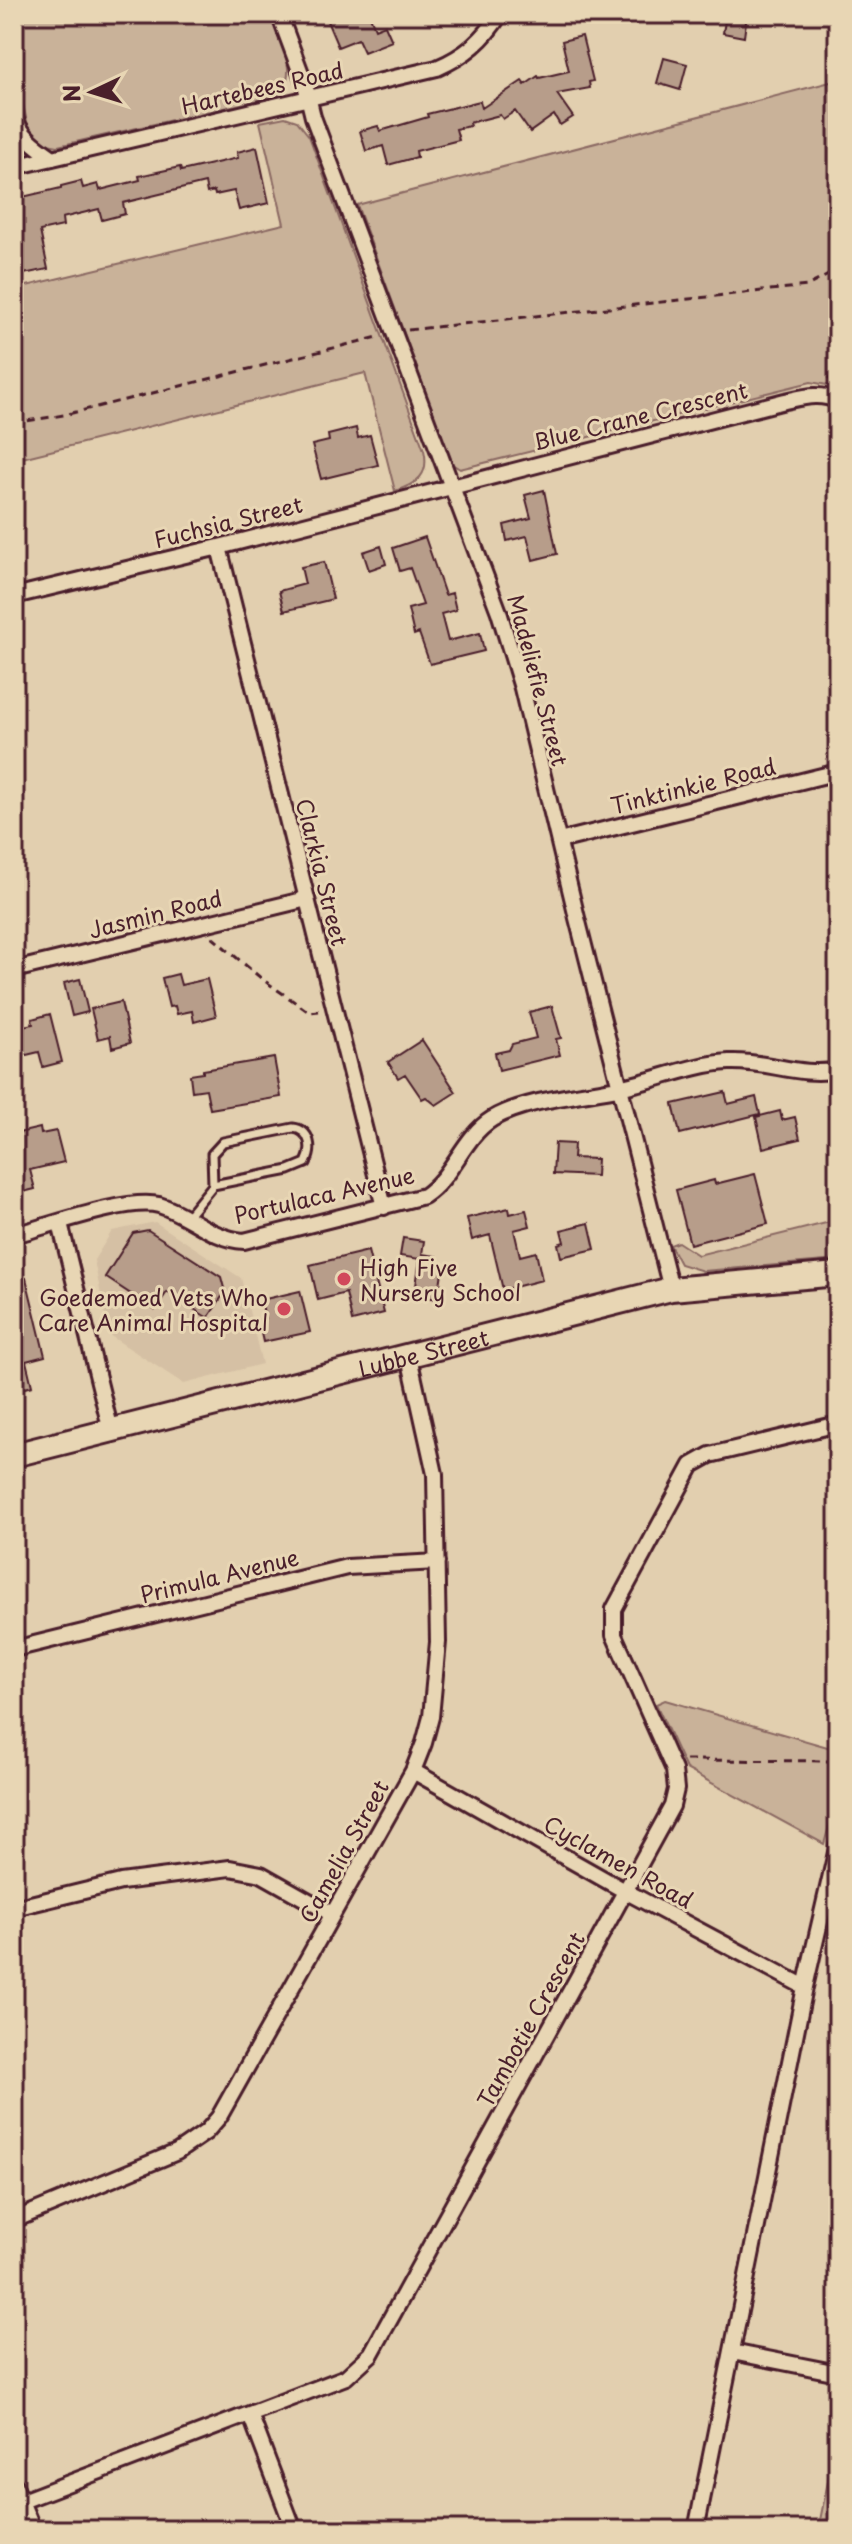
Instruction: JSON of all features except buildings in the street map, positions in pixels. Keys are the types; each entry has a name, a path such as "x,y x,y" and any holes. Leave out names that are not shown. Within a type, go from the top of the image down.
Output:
{"main road":[{"name":"Lubbe Street","path":"14,1455 671,1289 838,1274"}],"street":[{"name":"Madeliefie Street","path":"279,14 313,117 485,572 518,673 671,1289"},
{"name":"Hartebees Road","path":"14,167 422,72 453,61 481,41 500,14"},
{"path":"15,118 31,143 53,158"},
{"name":"Blue Crane Crescent","path":"452,485 785,401 815,395 838,401"},
{"name":"Fuchsia Street","path":"14,596 219,547 452,485"},
{"name":"Clarkia Street","path":"219,547 384,1207"},
{"name":"Tinktinkie Road","path":"559,841 838,772"},
{"name":"Jasmin Road","path":"14,970 307,899"},
{"path":"619,1088 729,1062 813,1074 838,1070"},
{"name":"Portulaca Avenue","path":"14,1235 140,1203 161,1206 217,1235 244,1241 384,1207 411,1200 434,1189 484,1125 495,1117 578,1094 619,1088"},
{"path":"60,1223 111,1431"},
{"name":"Camelia Street","path":"14,2220 177,2152 206,2132 219,2117 413,1771 431,1717 438,1642 435,1474 409,1357"},
{"name":"Tambotie Crescent","path":"22,2501 346,2377 371,2354 672,1806 676,1780 614,1635 614,1609 692,1465 710,1455 838,1424"},
{"name":"Primula Avenue","path":"14,1649 347,1567 437,1562"},
{"name":"Cyclamen Road","path":"413,1771 625,1891 805,1987"},
{"path":"696,2530 805,1987 838,1844"},
{"path":"14,1908 121,1882 230,1868 261,1874 332,1914"},
{"path":"732,2352 838,2373"},
{"path":"250,2414 294,2530"},
{"path":"14,2484 33,2530"}],"lane":[{"path":"187,1218 213,1185 300,1166 308,1159 307,1136 293,1128 223,1142 212,1154 213,1185"}],"path":[{"path":"14,423 64,415 393,332 807,286 838,270"},
{"path":"199,925 262,979 309,1012 334,1008"},
{"path":"670,1760 838,1761"}],"shaded area":[{"path":"14,14 270,14 286,58 287,80 282,90 273,97 58,146 42,143 28,126 14,66"},
{"path":"838,80 838,387 811,382 460,469 452,464 357,205"},
{"path":"285,117 297,121 309,136 424,450 425,466 420,477 395,491 365,373 14,460 14,289 284,224 260,122"},
{"path":"838,1220 838,1260 703,1271 680,1264 670,1245 678,1242 698,1255"},
{"path":"155,1222 241,1278 262,1364 184,1384 109,1335 94,1260 112,1231"},
{"path":"665,1700 838,1750 838,1795 824,1844 686,1769 656,1704"},
{"path":"838,2433 838,2530 818,2530"}],"place":[{"name":"High Five Nursery School","path":"344,1279"},
{"name":"Goedemoed Vets Who Care Animal Hospital","path":"284,1309"}]}
